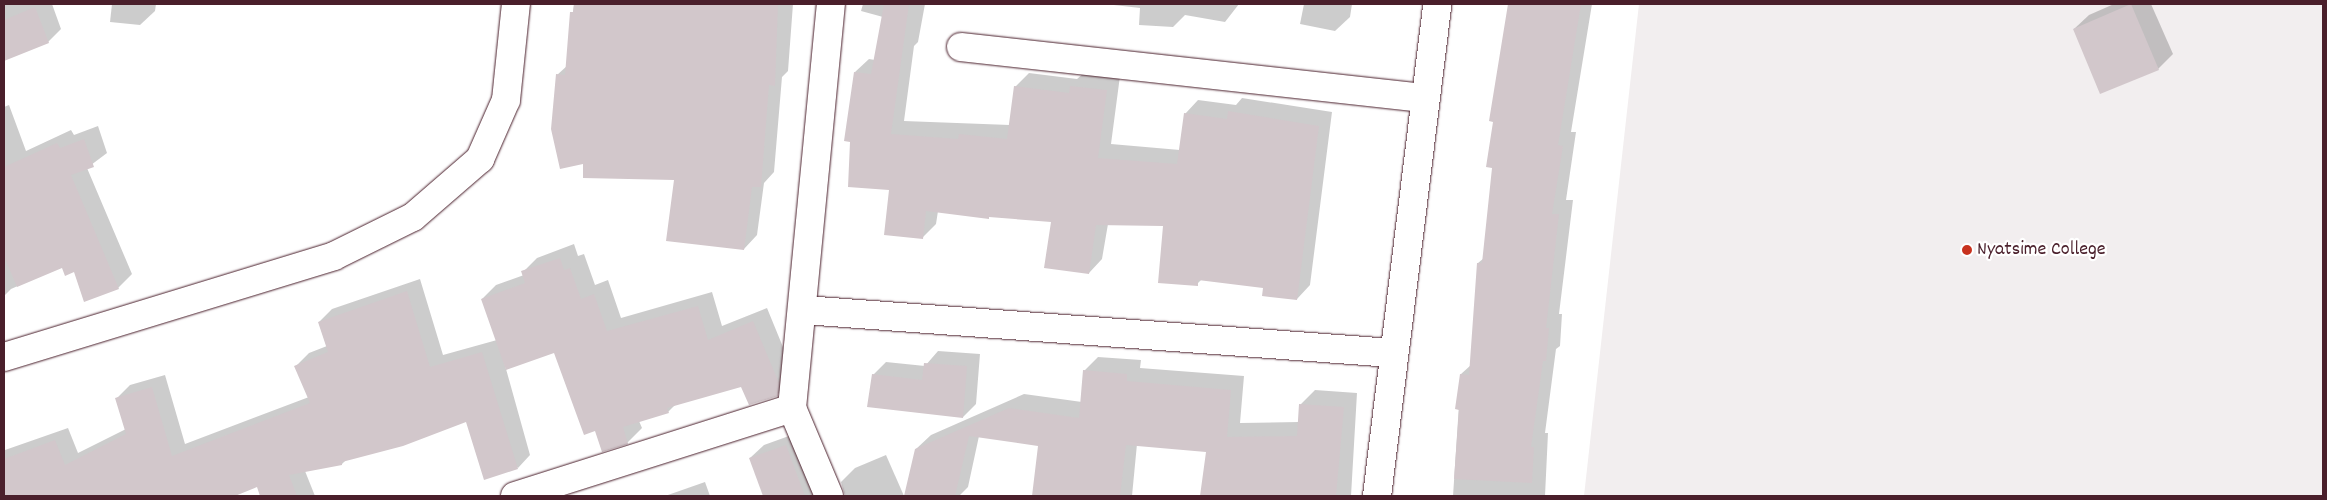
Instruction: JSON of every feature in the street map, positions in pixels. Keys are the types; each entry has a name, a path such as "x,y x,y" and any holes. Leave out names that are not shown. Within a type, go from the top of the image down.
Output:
{"street":[{"path":"4,357 334,256 413,217 480,159 506,100 516,4"},
{"path":"829,496 792,408 804,310 831,4"},
{"path":"1377,496 1437,4"},
{"path":"961,47 1425,98"},
{"path":"804,310 1393,353"},
{"path":"515,496 792,408"}],"shaded area":[{"name":"Nyatsime College","path":"1639,4 2323,4 2323,496 1584,496"}],"building":[{"path":"574,4 778,4 775,86 769,85 761,187 752,187 744,250 666,241 674,180 583,178 583,164 560,169 551,129 556,74 565,75 570,12 573,12"},
{"path":"884,4 909,4 891,134 958,139 959,134 1007,139 1014,86 1069,93 1070,86 1107,90 1098,158 1177,164 1184,113 1227,119 1228,111 1319,126 1297,300 1262,296 1263,288 1198,280 1198,286 1158,283 1163,226 1096,225 1089,274 1044,268 1051,222 989,217 989,219 926,211 923,239 884,235 889,190 848,187 850,142 844,141 854,72 871,74"},
{"path":"1508,4 1581,4 1558,145 1563,146 1552,214 1559,214 1546,328 1549,328 1546,361 1543,361 1531,447 1534,447 1532,483 1454,479 1459,410 1455,409 1460,374 1469,375 1477,263 1482,263 1492,168 1486,167 1493,122 1489,121"},
{"path":"2131,4 2159,70 2100,94 2073,29"},
{"path":"35,7 49,43 4,61 4,20"},
{"path":"84,139 94,167 71,175 119,289 84,302 74,272 65,276 62,268 17,287 4,256 4,167 57,143 60,148"},
{"path":"560,258 564,270 570,268 581,299 594,294 607,331 698,306 708,340 753,321 779,383 778,396 749,405 741,387 667,408 669,413 623,427 628,444 602,452 595,431 584,435 554,353 506,370 481,299 525,283 521,271"},
{"path":"407,291 430,367 482,352 518,469 484,480 466,422 403,446 342,462 342,465 289,475 297,496 260,496 257,487 235,496 4,496 4,459 55,440 65,465 126,434 115,398 152,387 172,456 310,403 294,366 328,352 318,322"},
{"path":"924,363 967,366 963,418 867,407 872,374 922,380"},
{"path":"1083,370 1127,374 1127,381 1231,390 1227,437 1297,436 1299,404 1344,407 1336,496 1200,496 1206,452 1126,445 1120,496 1032,496 1038,446 969,436 955,496 904,496 915,449 1009,408 1079,418"},
{"path":"786,445 805,496 763,496 749,458"}],"place":[{"name":"Nyatsime College","path":"1967,250"}]}
